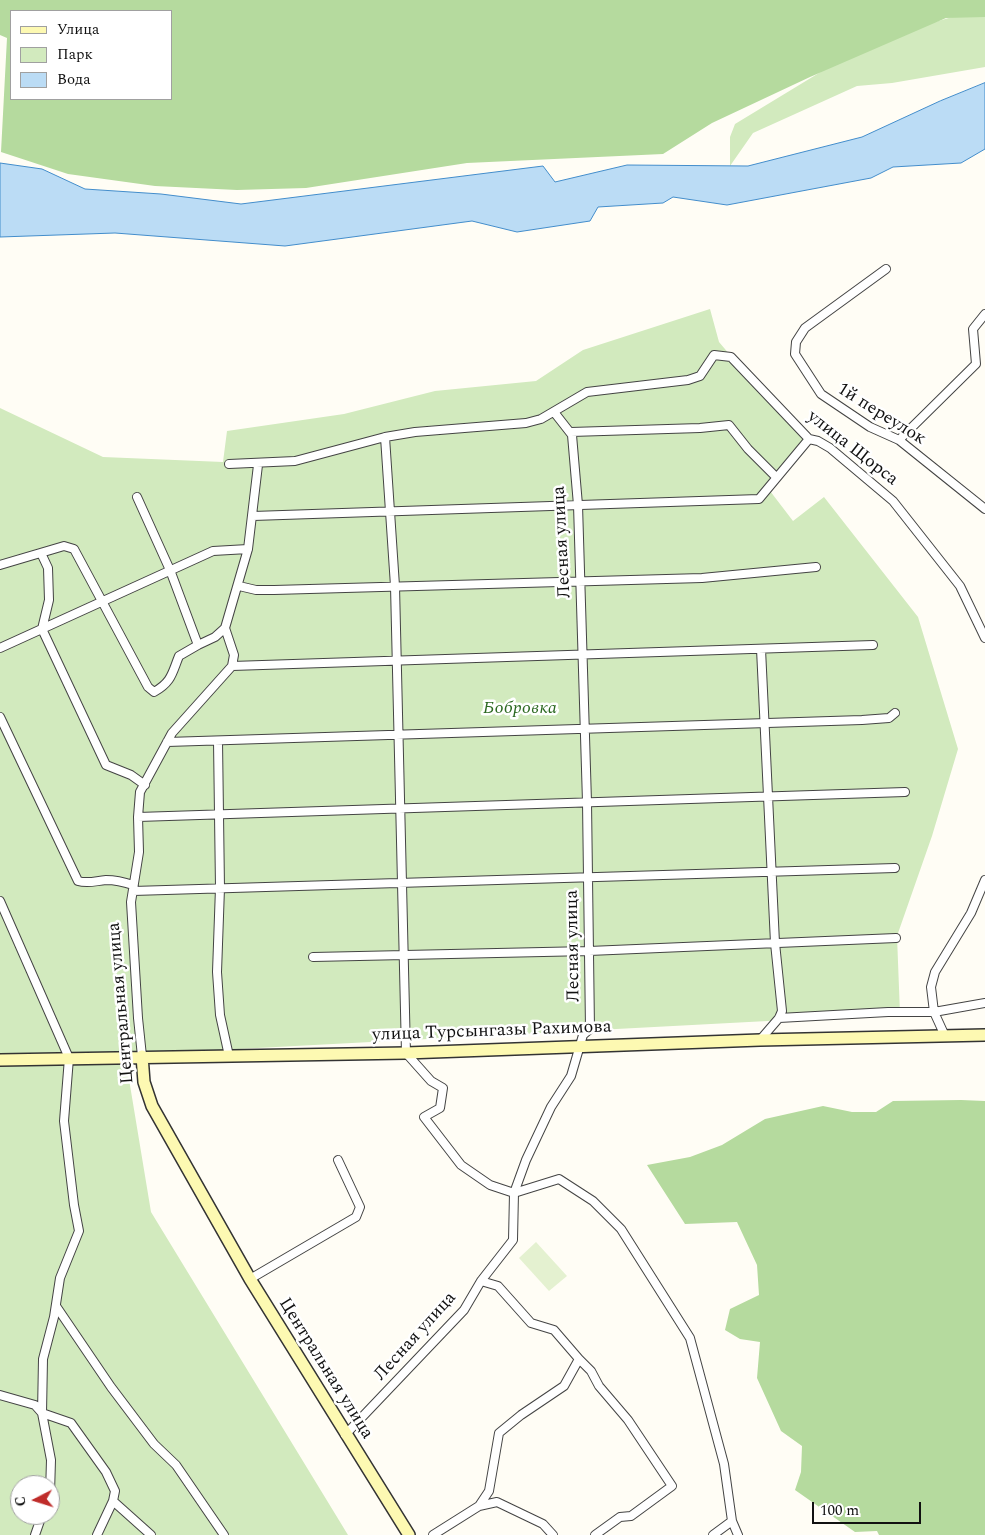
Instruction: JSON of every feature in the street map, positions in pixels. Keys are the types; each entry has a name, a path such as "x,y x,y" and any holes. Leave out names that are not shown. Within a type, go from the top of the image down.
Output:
{"street":[{"name":"1й переулок","path":"886,269 805,328 796,342 795,354 821,394 870,426 900,440 985,509"},
{"path":"900,440 976,364 978,357 973,329 985,314"},
{"name":"улица Щорса","path":"554,412 587,392 598,389 688,380 700,376 714,355 731,356 809,439 818,441 830,448 893,501 960,586 985,638"},
{"path":"229,464 258,464 307,459 385,437 415,432 526,423 554,412 571,432 700,428 729,425 748,449 776,477"},
{"name":"Лесная улица","path":"345,1435 464,1310 481,1281 513,1240 514,1193 526,1160 551,1107 571,1076 583,1035 590,1029 587,802 578,505 571,432"},
{"path":"385,437 395,586 397,735 406,1054 432,1081 443,1088 440,1108 424,1117 461,1165 490,1185 514,1193 559,1179 593,1201 621,1230 690,1338 724,1464 732,1521 738,1535"},
{"path":"253,516 759,499 809,439"},
{"path":"0,565 64,546 74,549 148,687 154,692 163,687 175,673 180,656 215,637 225,628 239,586 248,548 258,464"},
{"path":"136,497 170,570 198,645"},
{"path":"0,648 213,550 248,548"},
{"path":"41,553 48,568 49,600 42,629 106,766 131,775 146,785"},
{"path":"239,586 256,590 274,590 702,578 816,567"},
{"path":"225,628 234,655 232,666 873,645"},
{"path":"760,1040 779,1018 782,1011 775,943 762,650"},
{"name":"Центральная улица","path":"232,666 172,733 146,785 140,792 138,817 139,852 132,902 134,972 144,1082 152,1106 250,1279 408,1535"},
{"path":"167,742 765,723 889,718 895,713"},
{"path":"0,717 78,881 87,884 105,880 120,881 133,888 220,888 895,868"},
{"path":"218,741 220,888 217,972 220,1015 229,1056"},
{"path":"138,817 905,792"},
{"path":"945,1036 934,1012 931,987 935,972 972,913 985,880"},
{"path":"0,901 69,1058 64,1122 79,1231 60,1278 56,1306 43,1359 42,1413 51,1460 51,1475"},
{"path":"313,957 589,951 896,938"},
{"path":"779,1018 888,1012 934,1012 985,1003"},
{"name":"улица Турсынгазы Рахимова","path":"0,1060 142,1056 406,1054 760,1040 985,1035"},
{"path":"250,1279 356,1217 360,1207 338,1160"},
{"path":"481,1281 498,1286 531,1323 554,1330 591,1371 600,1386 628,1420 672,1486 631,1516 620,1517 595,1535"},
{"path":"56,1306 112,1388 154,1444 176,1465 224,1535"},
{"path":"479,1506 489,1492 499,1433 521,1415 564,1386 579,1359"},
{"path":"0,1395 35,1405 42,1413 71,1423 106,1472 114,1491 113,1501 97,1535"},
{"path":"113,1501 151,1535"},
{"path":"433,1535 479,1506 497,1502 543,1524 553,1535"},
{"path":"713,1535 732,1521"}],"green space":[{"path":"0,0 985,0 985,17 946,18 810,77 712,123 663,154 467,163 306,188 237,190 155,186 68,174 1,152 7,38 0,35"},
{"path":"985,11 985,67 892,83 857,86 753,133 730,166 730,137 735,124 842,59 921,26 966,13"},
{"name":"Бобровка","path":"710,309 719,342 753,382 809,440 767,487 793,521 824,497 918,617 958,749 932,836 897,936 900,1014 125,1055 151,1212 348,1535 0,1535 0,408 103,457 223,462 227,431 344,414 435,391 536,381 583,350"},
{"path":"893,1101 985,1101 985,1535 879,1535 877,1531 855,1532 795,1490 801,1472 802,1446 781,1431 757,1378 760,1342 740,1339 725,1330 730,1309 759,1295 757,1265 737,1222 685,1224 647,1165 690,1157 722,1145 765,1119 823,1106 852,1112 876,1112"},
{"path":"536,1242 567,1276 549,1291 519,1258"}],"water":[{"path":"985,83 985,149 961,163 893,167 871,178 727,205 673,197 663,203 598,207 590,221 517,232 472,221 285,246 115,233 0,237 0,163 42,169 85,189 161,194 241,204 543,166 555,182 627,165 748,166 862,137 940,101"}]}
